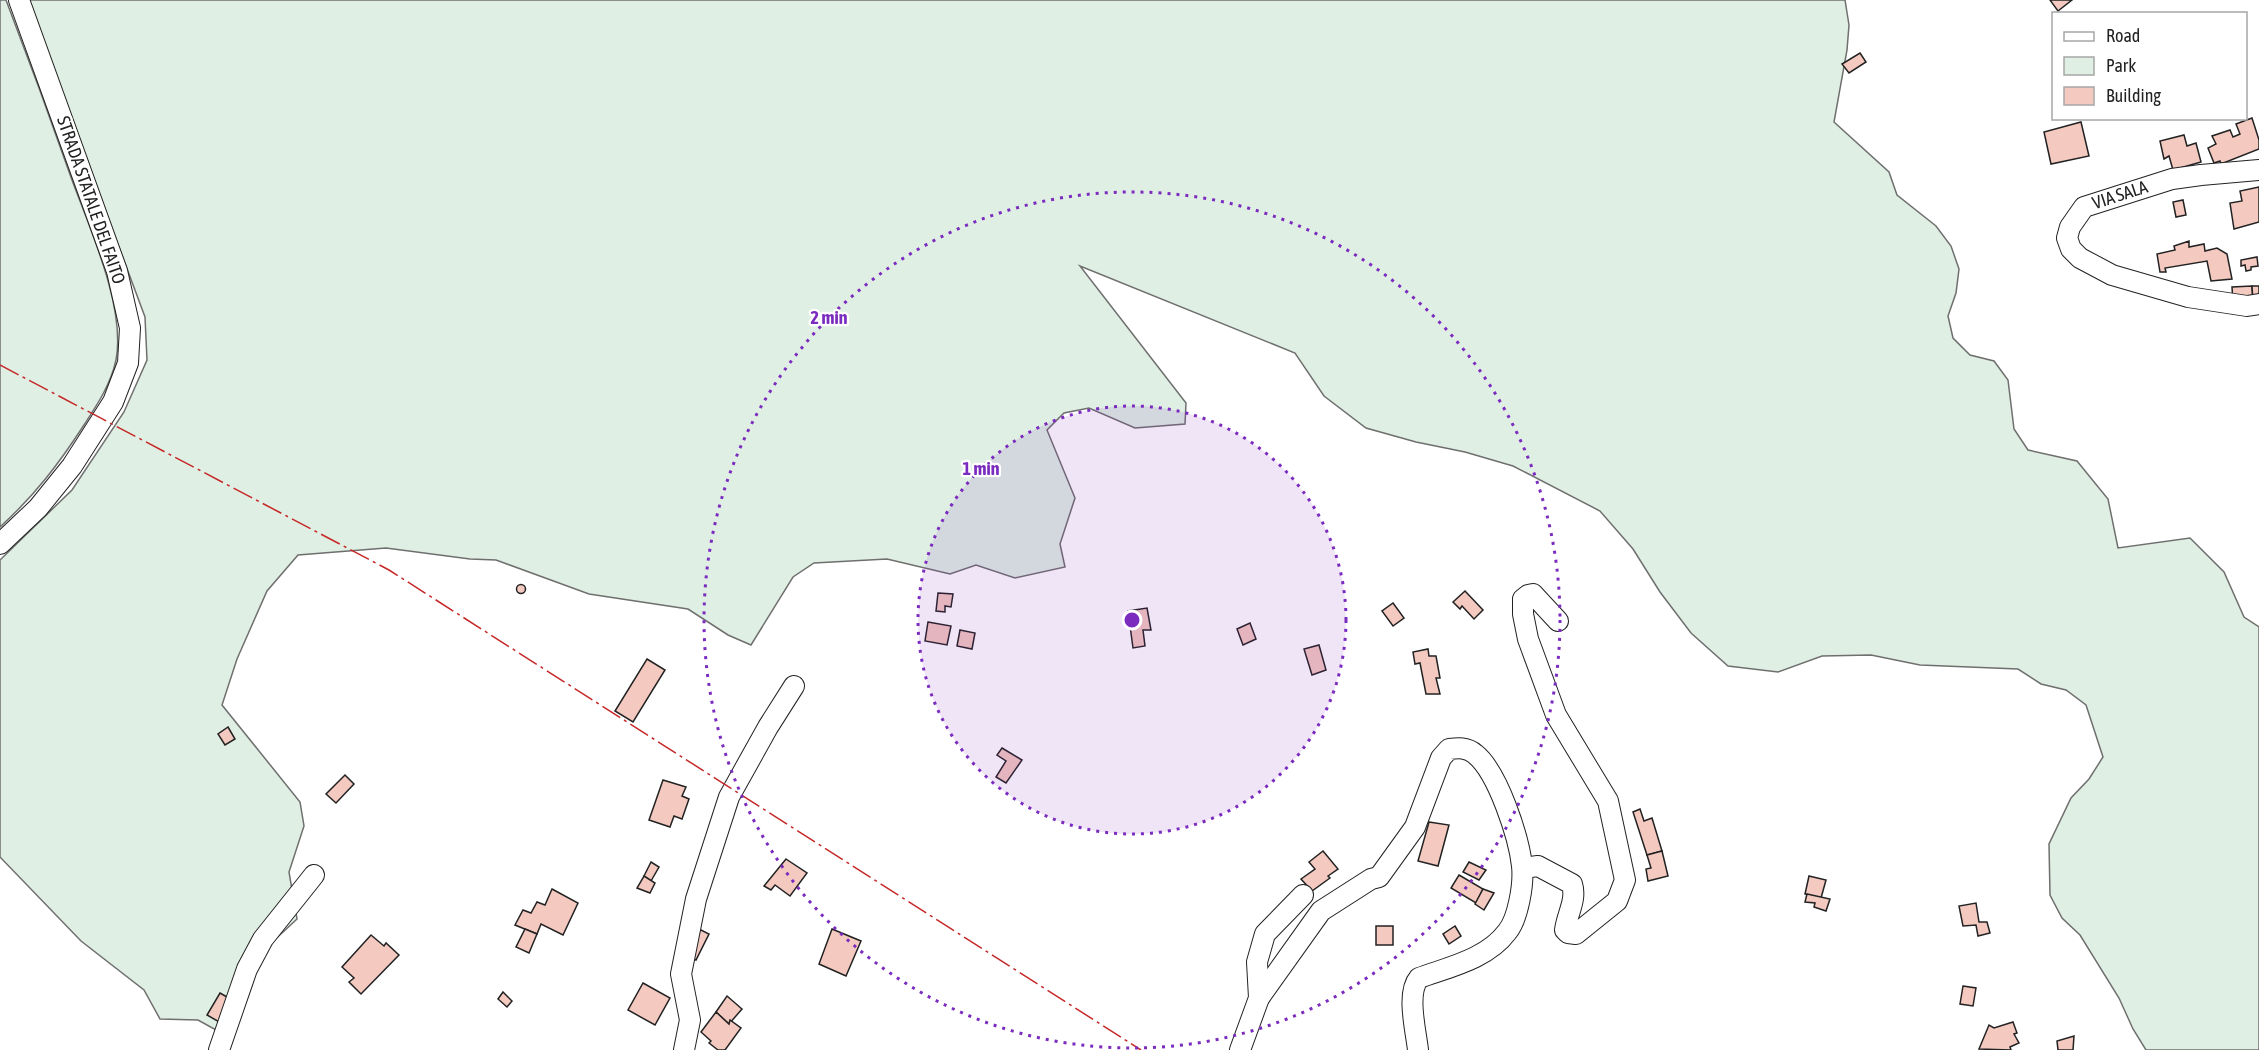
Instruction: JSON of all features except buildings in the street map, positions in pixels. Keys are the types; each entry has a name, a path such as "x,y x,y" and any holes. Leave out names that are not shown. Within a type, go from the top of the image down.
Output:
{"street":[{"name":"STRADA STATALE DEL FAITO","path":"0,544 38,508 72,466 114,402 128,363 130,328 117,271 19,0"},
{"name":"VIA SALA","path":"2259,170 2172,179 2084,207 2070,226 2067,238 2071,249 2080,258 2112,275 2188,297 2247,306 2259,304"},
{"path":"1522,868 1538,866 1572,884 1573,902 1564,930 1576,934 1617,901 1625,880 1608,801 1556,715 1528,639 1523,614 1523,599 1533,594 1558,621"},
{"path":"684,1050 690,1020 681,974 696,899 729,797 794,686"},
{"path":"1240,1050 1259,998 1321,911 1371,879 1379,877 1415,827 1441,758 1449,749 1464,748 1476,754 1495,780 1512,820 1522,868 1520,902 1509,931 1491,949 1419,978 1414,984 1412,998 1418,1050"},
{"path":"219,1050 247,969 263,939 314,875"},
{"path":"1259,998 1257,962 1265,934 1304,895"}],"green space":[{"path":"0,0 6,0 96,245 111,293 118,339 114,369 94,410 45,479 0,527"},
{"path":"27,0 1845,0 1849,25 1847,50 1834,122 1889,172 1897,195 1936,226 1951,246 1959,269 1956,293 1948,316 1953,338 1970,355 1994,361 2008,380 2014,429 2028,450 2077,461 2108,499 2118,548 2190,538 2224,572 2244,617 2259,627 2259,1050 2146,1050 2133,1029 2119,998 2080,935 2062,918 2050,895 2049,844 2071,798 2089,779 2103,757 2086,705 2066,690 2041,684 2018,669 1920,665 1871,655 1822,656 1778,672 1728,666 1691,633 1660,592 1633,549 1600,511 1513,466 1366,428 1324,396 1295,353 1080,266 1186,403 1185,424 1135,428 1089,408 1064,413 1047,430 1075,498 1060,544 1065,567 1015,578 976,565 950,574 887,559 814,563 793,577 751,645 728,635 688,609 589,594 496,560 470,559 386,548 298,555 267,591 237,659 222,705 300,802 304,826 289,872 297,919 267,947 216,1030 198,1020 160,1019 144,990 81,941 0,857 0,560 72,490 124,412 147,360 145,317"}],"power":[{"path":"0,365 389,570 1141,1050"}]}
